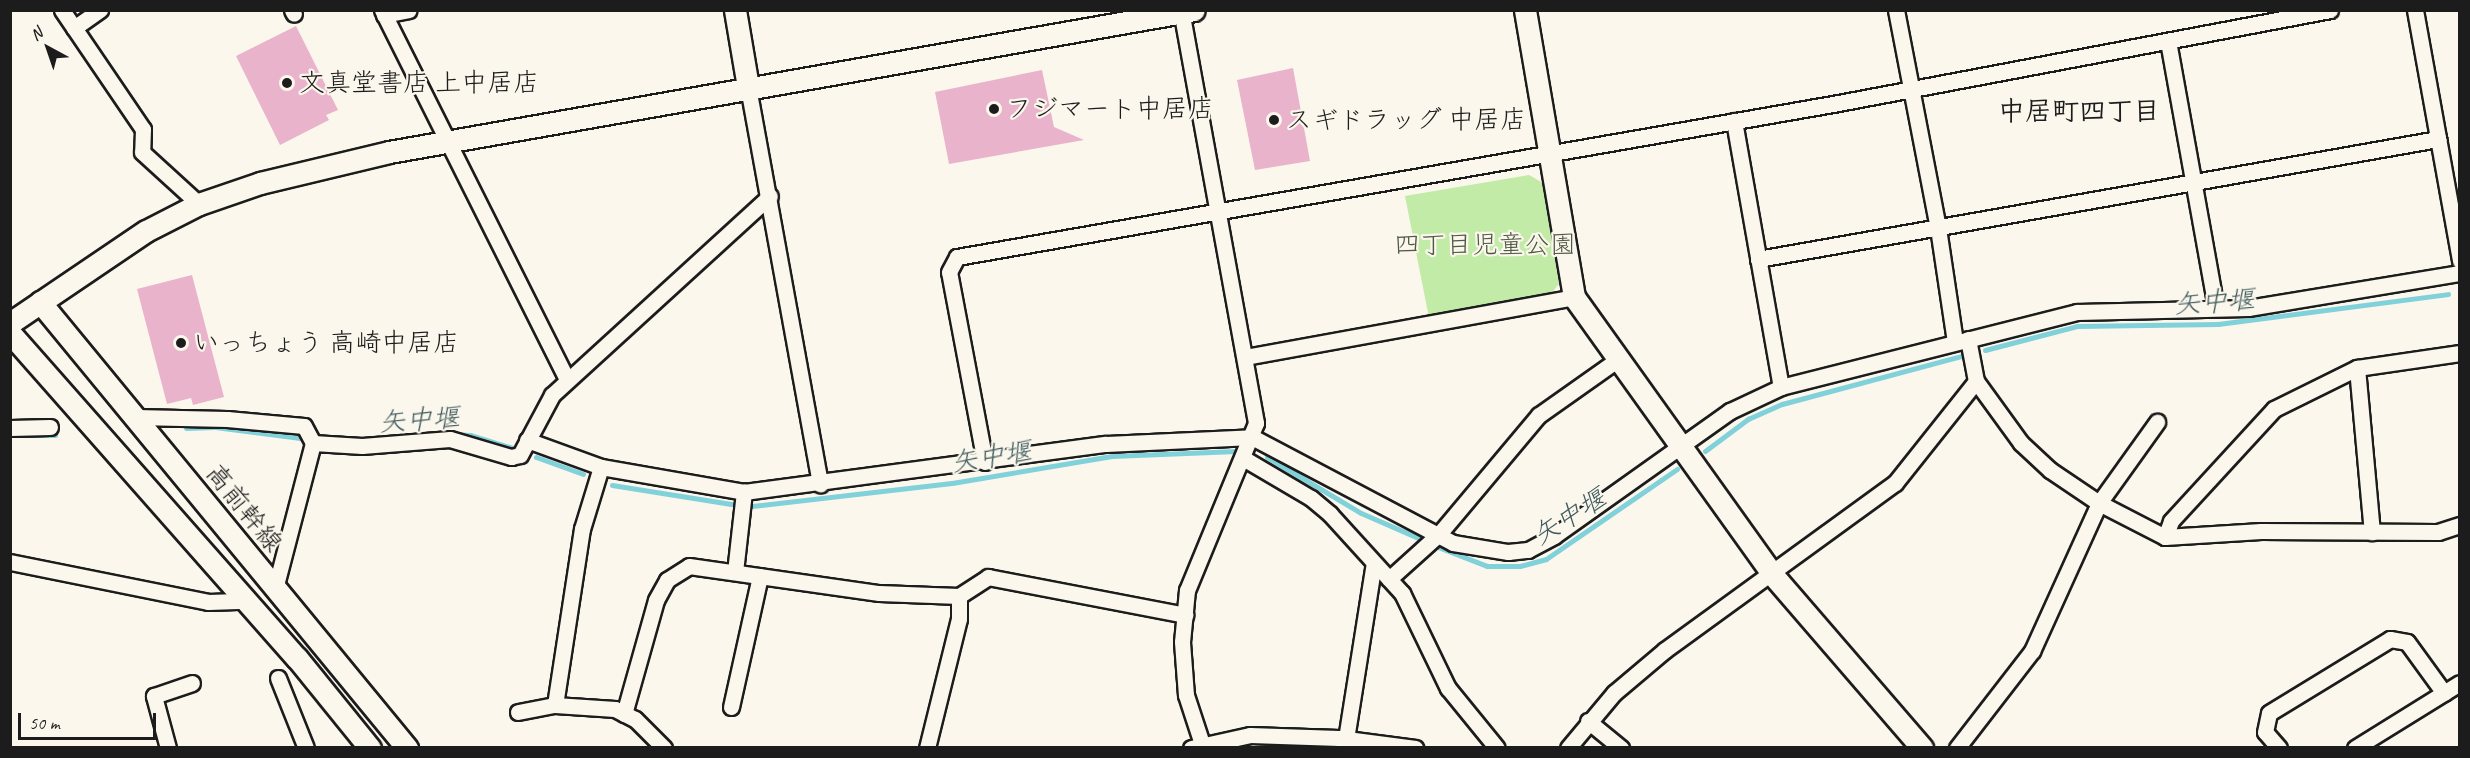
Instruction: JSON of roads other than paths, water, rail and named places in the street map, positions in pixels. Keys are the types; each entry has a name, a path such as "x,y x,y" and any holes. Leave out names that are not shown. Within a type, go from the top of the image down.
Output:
{"street":[{"path":"62,10 142,129 142,152 199,204"},
{"path":"74,28 100,10"},
{"path":"409,10 383,13 567,380"},
{"path":"735,10 820,485"},
{"path":"1525,10 1547,154 1574,297 1772,574 1922,747"},
{"path":"1896,10 1909,90 1961,340 1976,381 2021,442 2050,470 2099,503 2164,537 2261,531 2438,532 2460,525"},
{"path":"985,462 950,272 957,257 1219,214 1909,90 2330,10"},
{"path":"2415,10 2460,261"},
{"path":"10,323 146,231 199,204 270,180 447,141 1186,11 1256,423 1243,458 1219,505 1187,590 1182,642 1186,695 1207,745 1250,735 1346,739 1415,747"},
{"path":"2168,41 2216,308"},
{"path":"1734,121 1781,387"},
{"path":"1758,260 2438,139"},
{"path":"313,443 362,446 450,439 512,457 520,456 543,408 567,380 770,196"},
{"path":"527,440 601,467 744,492 820,485 1106,444 1252,437 1338,485 1453,543 1482,551 1528,550 1730,411 1781,387 2077,312 2248,308 2460,273"},
{"path":"1245,357 1574,297"},
{"name":"高前幹線","path":"40,302 407,747"},
{"path":"10,333 245,602 364,746"},
{"path":"2164,537 2171,521 2274,409 2357,368 2460,353"},
{"path":"1389,579 1439,534 1539,415 1617,360"},
{"path":"2357,368 2372,532"},
{"path":"1568,747 1588,721 1665,650 1895,483 1976,381"},
{"path":"135,417 304,426 313,443 275,589"},
{"path":"1957,747 2032,651 2099,503 2157,422"},
{"path":"10,428 50,427"},
{"path":"1243,458 1311,498 1389,579 1417,620 1448,688 1497,747"},
{"path":"555,705 582,529 601,467"},
{"path":"735,572 744,492"},
{"path":"10,562 208,602 245,602"},
{"path":"1346,739 1374,563"},
{"path":"624,714 646,633 667,580 689,566 879,593 959,596 988,577 1185,615"},
{"path":"730,707 760,576"},
{"path":"927,747 960,619 959,596"},
{"path":"2279,747 2265,732 2268,713 2390,639 2407,642 2444,693"},
{"path":"278,678 306,747"},
{"path":"168,747 154,696 192,683"},
{"path":"2355,747 2460,683"},
{"path":"518,712 555,705 615,709 655,736 664,747"},
{"path":"1588,721 1621,747"}],"waterway":[{"name":"矢中堰","path":"1985,350 2077,326 2218,324 2448,294"},
{"name":"矢中堰","path":"1705,451 1748,419 1782,404 1965,355"},
{"name":"矢中堰","path":"186,428 215,427 300,438"},
{"name":"矢中堰","path":"453,434 470,435 516,449"},
{"name":"矢中堰","path":"10,435 55,435"},
{"name":"矢中堰","path":"752,506 952,483 1112,456 1236,451"},
{"name":"矢中堰","path":"536,457 583,474"},
{"name":"矢中堰","path":"1267,457 1361,513 1423,540"},
{"name":"矢中堰","path":"1438,547 1487,566 1520,566 1546,559 1677,469"},
{"name":"矢中堰","path":"612,485 737,505"}],"place":[{"name":"文真堂書店 上中居店","path":"287,83"},
{"name":"フジマート中居店","path":"994,109"},
{"name":"スギドラッグ 中居店","path":"1274,120"},
{"name":"いっちょう 高崎中居店","path":"181,343"}],"district":[{"name":"中居町四丁目","path":"2079,112"}],"park label":[{"name":"四丁目児童公園","path":"1485,245"}]}
